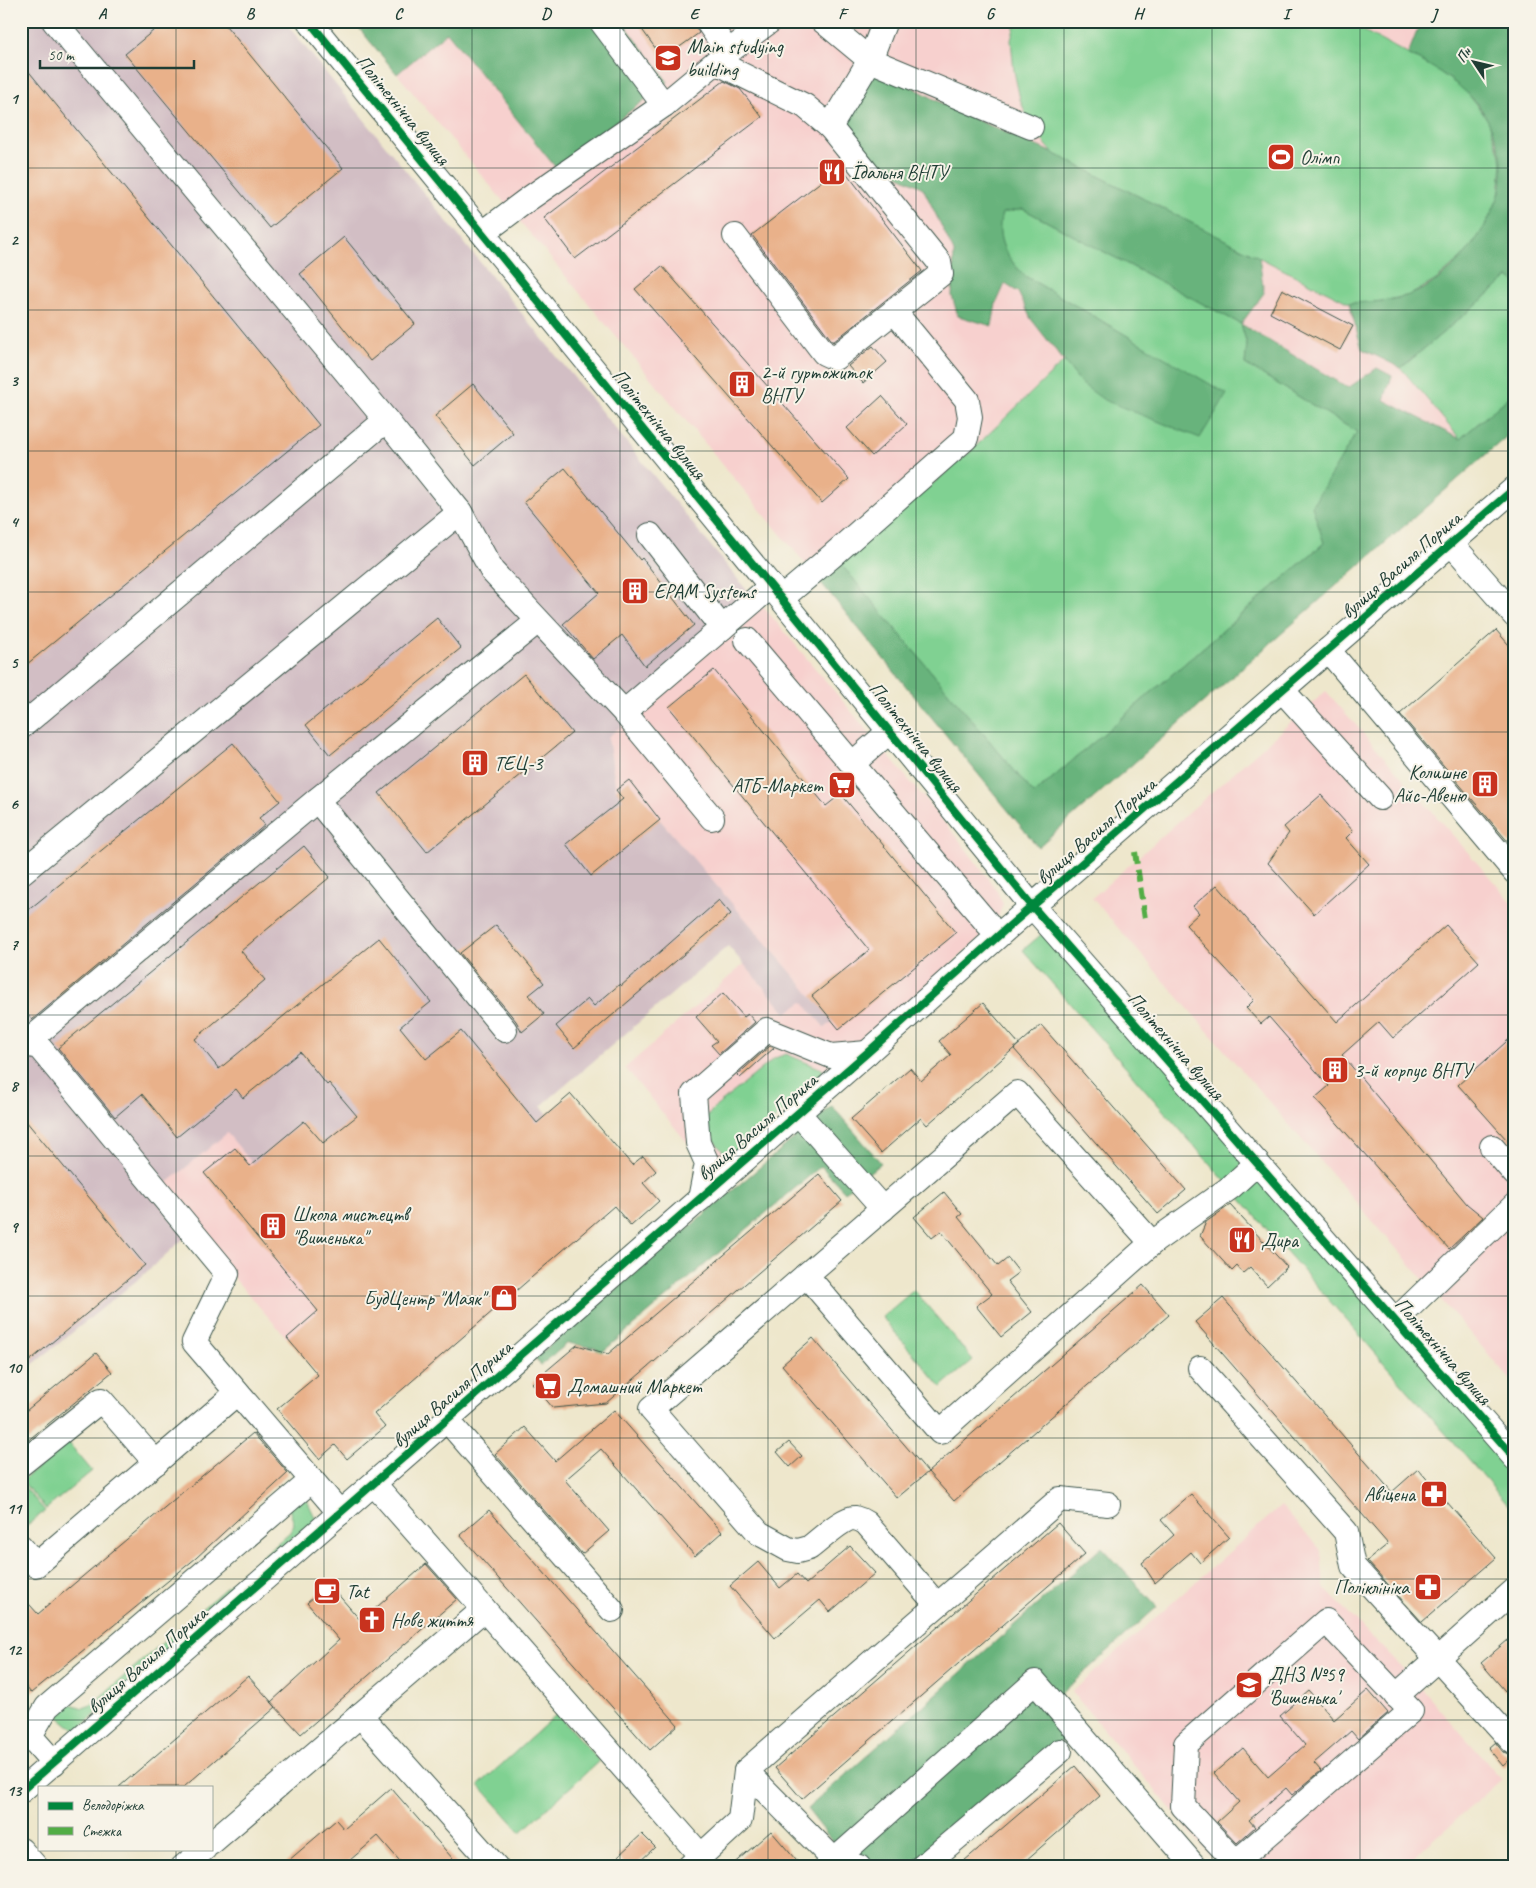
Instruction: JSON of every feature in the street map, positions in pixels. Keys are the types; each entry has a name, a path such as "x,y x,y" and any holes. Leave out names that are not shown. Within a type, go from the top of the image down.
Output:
{"street":[{"path":"54,21 386,420 460,512 492,571 624,712 712,818"},
{"name":"Політехнічна вулиця","path":"309,21 1033,907 1515,1458"},
{"path":"601,21 664,105"},
{"path":"708,21 722,57 805,106 830,127 939,262 941,274 835,358 824,353 735,236"},
{"path":"483,233 527,200 664,105 722,57 770,21"},
{"path":"823,21 870,60 1031,127"},
{"path":"830,127 870,60 886,21"},
{"path":"624,712 722,628 833,555 966,438 970,417 967,400 894,311"},
{"path":"21,727 386,420"},
{"name":"вулиця Василя Порика","path":"21,1791 1515,488"},
{"path":"21,873 460,512"},
{"path":"650,534 722,628"},
{"path":"1451,543 1515,616"},
{"path":"23,1042 538,621"},
{"path":"748,640 988,924"},
{"path":"1328,650 1515,872"},
{"path":"1282,690 1380,798"},
{"path":"853,763 890,732"},
{"path":"317,800 505,1030"},
{"path":"700,1199 707,1163 698,1142 694,1094 767,1030 831,1056 867,1053"},
{"path":"23,1042 40,1047 227,1274 194,1342 340,1513"},
{"path":"937,1605 866,1523 861,1520 855,1518 843,1522 809,1548 803,1550 788,1549 759,1533 651,1409 1017,1093 1152,1243"},
{"path":"798,1113 883,1209"},
{"path":"1492,1147 1515,1174"},
{"path":"806,1275 940,1432 1152,1243 1232,1187 1257,1163"},
{"path":"1395,1321 1515,1205"},
{"path":"1200,1368 1346,1532 1352,1566 1513,1742 1515,1740"},
{"path":"21,1547 36,1565 237,1393"},
{"path":"21,1464 101,1400 156,1462"},
{"path":"447,1420 612,1610"},
{"path":"54,1763 26,1730 47,1707 312,1480"},
{"path":"374,1484 484,1609 695,1861 740,1820 746,1771 937,1605 1060,1499 1108,1504"},
{"path":"1396,1696 1515,1590"},
{"path":"212,1847 360,1715 484,1609"},
{"path":"1326,1621 1396,1696 1411,1711 1236,1862 1183,1806 1186,1744 1326,1621"},
{"path":"830,1863 1034,1682 1195,1867"},
{"path":"360,1715 496,1867"},
{"path":"922,1867 1060,1750"},
{"path":"746,1771 830,1863 859,1867"},
{"path":"21,1850 36,1867"}],"shaded area":[{"path":"21,21 284,21 749,593 670,687 608,737 616,790 629,780 660,820 833,1021 825,1028 803,1002 786,1013 728,946 541,1106 548,1114 352,1282 227,1133 159,1190 192,1231 141,1277 21,1374"},
{"path":"353,21 1515,21 1515,429 1038,847 813,573"},
{"path":"762,605 960,841 996,889 1003,904 995,925 826,1076 718,1166 691,1147 625,1068 744,964 786,1012 803,1001 825,1028 832,1021 660,820 629,780 616,790 608,737 670,687"},
{"path":"1326,691 1515,906 1515,1385 1092,898"},
{"path":"227,1132 352,1282 287,1338 192,1231 159,1190"},
{"name":"ДНЗ №59 'Вишенька'","path":"1281,1506 1321,1550 1324,1588 1413,1679 1502,1779 1403,1867 1220,1867 1072,1692"}],"green space":[{"path":"353,21 622,21 668,82 556,168 447,32 397,74"},
{"name":"Олімп","path":"1016,21 1345,21 1434,68 1466,91 1488,120 1502,162 1499,196 1484,229 1463,257 1436,280 1410,295 1378,302 1349,303 1053,153 1031,127 1020,99 1014,71 1011,40"},
{"path":"1421,21 1515,21 1515,283 1509,277 1401,368 1362,349 1349,303 1402,297 1424,289 1438,280 1463,256 1484,227 1499,194 1502,177 1502,160 1499,148 1490,125 1481,110 1464,90 1431,66 1408,54"},
{"path":"889,74 956,111 1053,153 1259,257 1264,293 1241,324 1023,209 1002,213 1000,223 1001,240 1012,262 1025,276 1227,394 1200,438 1104,400 1082,384 1031,319 1018,292 1005,284 996,304 992,326 958,316 952,296 954,252 923,188 878,165 845,121 873,75"},
{"path":"1023,209 1241,324 1247,344 1245,364 1357,432 1313,506 1324,543 1034,794 840,563 971,451 1064,361 1082,384 1226,394 1025,276 1007,255 1000,232 1001,213"},
{"path":"1509,277 1515,283 1515,392 1460,439 1401,368"},
{"path":"1241,324 1348,388 1377,368 1392,376 1384,400 1460,439 1515,392 1515,429 1038,847 813,573 840,563 1034,794 1324,543 1312,506 1357,432 1245,364 1247,344"},
{"path":"1050,927 1515,1458 1515,1513 1023,950"},
{"path":"786,1054 822,1069 826,1076 728,1158 710,1135 705,1120 713,1109 775,1058"},
{"path":"832,1106 881,1163 845,1192 821,1166 600,1354 595,1348 568,1343 541,1365 535,1358"},
{"path":"914,1290 973,1360 941,1387 882,1317"},
{"path":"68,1442 92,1471 46,1509 22,1481"},
{"path":"21,1483 45,1511 26,1526 21,1520"},
{"path":"302,1489 318,1524 76,1731 47,1707 56,1699 83,1708 91,1705 290,1532 294,1524 287,1502"},
{"path":"1102,1547 1157,1607 1046,1707 1073,1737 1056,1744 910,1867 851,1865 807,1809"},
{"path":"557,1714 599,1761 521,1832 479,1785"}],"building":[{"path":"165,21 222,21 343,168 270,228 125,54"},
{"path":"636,21 693,21 699,33 663,59"},
{"path":"21,62 319,425 21,669"},
{"path":"724,81 740,89 762,117 575,259 544,218"},
{"path":"841,166 922,271 833,342 752,235"},
{"path":"344,237 415,324 370,361 300,274"},
{"name":"2-й гуртожиток ВНТУ","path":"662,266 849,479 822,503 635,289"},
{"path":"1282,289 1353,326 1340,350 1270,313"},
{"path":"873,346 887,362 863,383 848,366"},
{"path":"473,384 513,433 475,465 435,416"},
{"path":"882,396 907,424 872,456 847,428"},
{"path":"565,468 640,560 642,558 694,625 645,666 622,635 593,659 563,624 599,593 524,502"},
{"path":"437,618 461,648 330,755 306,725"},
{"name":"Колишнє Айс-Авеню","path":"1496,630 1515,652 1515,850 1400,714"},
{"path":"714,670 826,806 841,794 956,933 839,1029 812,996 869,950 669,707"},
{"name":"ТЕЦ-3","path":"524,674 572,733 427,852 379,793"},
{"path":"233,743 280,801 259,818 265,825 32,1020 21,1008 21,916"},
{"path":"629,780 660,820 591,876 566,844 623,799 616,790"},
{"path":"1321,795 1353,831 1346,838 1369,864 1314,914 1268,863 1289,833 1284,827"},
{"path":"304,846 330,877 241,951 265,980 195,1039 219,1069 379,938 431,1002 400,1027 426,1059 461,1031 537,1123 571,1094 632,1165 643,1156 656,1171 643,1183 659,1201 631,1226 614,1206 374,1414 385,1427 347,1459 335,1445 319,1459 277,1409 318,1375 287,1338 318,1311 204,1173 235,1148 250,1166 304,1121 323,1143 357,1116 329,1083 327,1085 300,1052 243,1098 236,1089 177,1137 142,1094 115,1117 58,1048"},
{"name":"3-й корпус ВНТУ","path":"1217,885 1337,1022 1446,925 1479,962 1393,1038 1379,1022 1342,1055 1467,1204 1483,1217 1449,1249 1315,1098 1329,1086 1269,1017 1261,1024 1246,1008 1254,1000 1186,925 1199,913 1193,906"},
{"path":"719,900 731,914 574,1048 556,1026 588,999 594,1006 620,984 621,986"},
{"path":"496,925 544,983 529,995 544,1014 522,1032 516,1021 460,953"},
{"path":"723,993 744,1017 748,1014 755,1022 719,1054 711,1045 717,1041 696,1017"},
{"path":"983,1003 1019,1044 927,1125 921,1118 881,1153 851,1119 910,1068 921,1081 951,1055 939,1041"},
{"path":"1041,1025 1186,1190 1158,1214 1014,1049"},
{"path":"1515,1034 1515,1149 1458,1085"},
{"path":"770,1046 774,1048 740,1078 737,1075"},
{"path":"21,1115 145,1265 21,1368"},
{"path":"819,1174 842,1201 606,1403 553,1408 532,1383 577,1345 608,1354"},
{"path":"944,1192 962,1214 958,1217 998,1266 1008,1258 1019,1272 1007,1281 1032,1312 1001,1337 976,1306 992,1294 941,1231 932,1238 914,1217"},
{"path":"1230,1205 1287,1267 1267,1286 1250,1267 1243,1273 1237,1266 1232,1271 1200,1236 1206,1222"},
{"path":"1143,1285 1169,1315 954,1501 928,1472"},
{"path":"1223,1298 1392,1492 1418,1469 1496,1558 1422,1622 1367,1561 1388,1544 1195,1322"},
{"path":"813,1338 928,1472 897,1498 782,1365"},
{"path":"96,1353 112,1372 21,1446 21,1415"},
{"path":"614,1410 722,1532 695,1556 601,1449 565,1480 609,1531 582,1554 495,1454 525,1427 555,1461"},
{"path":"253,1433 288,1473 196,1558 31,1693 21,1681 21,1595 38,1614"},
{"path":"789,1442 802,1456 790,1467 777,1452"},
{"path":"1191,1494 1229,1537 1200,1563 1191,1552 1155,1583 1142,1563 1174,1535 1161,1520"},
{"path":"489,1510 678,1725 650,1750 460,1535"},
{"path":"1058,1523 1085,1554 802,1799 775,1768"},
{"path":"850,1546 875,1573 830,1612 820,1600 775,1638 730,1586 758,1562 780,1588 797,1574 806,1584"},
{"path":"426,1564 457,1599 301,1734 271,1702 339,1640 307,1603 329,1584 361,1621"},
{"path":"1515,1634 1515,1682 1505,1691 1481,1663"},
{"path":"248,1676 276,1707 185,1786 120,1786"},
{"path":"1368,1690 1388,1713 1358,1739 1351,1731 1314,1763 1321,1771 1292,1795 1286,1788 1249,1820 1255,1827 1237,1843 1217,1822 1239,1802 1214,1773 1243,1748 1268,1777 1305,1745 1280,1716 1309,1691 1334,1720"},
{"path":"1495,1742 1503,1752 1515,1755 1503,1766 1488,1748"},
{"path":"1075,1766 1100,1796 1018,1867 957,1867"},
{"path":"391,1788 460,1867 405,1867 378,1836 342,1867 281,1867 336,1820 344,1829"},
{"path":"771,1831 802,1867 730,1867"},
{"path":"642,1834 655,1847 634,1867 627,1867 618,1856"}],"marked path":[{"path":"1135,852 1145,919"}],"cycle path":[{"path":"309,21 1033,907 1515,1458"},
{"path":"21,1791 867,1053 1006,929 1515,488"}],"place":[{"name":"Main studying building","path":"668,58"},
{"name":"Олімп","path":"1281,157"},
{"name":"Їдальня ВНТУ","path":"832,172"},
{"name":"2-й гуртожиток ВНТУ","path":"742,384"},
{"name":"EPAM Systems","path":"635,591"},
{"name":"ТЕЦ-3","path":"475,763"},
{"name":"Колишнє Айс-Авеню","path":"1485,784"},
{"name":"АТБ-Маркет","path":"842,785"},
{"name":"3-й корпус ВНТУ","path":"1335,1070"},
{"name":"Школа мистецтв \"Вишенька\"","path":"273,1226"},
{"name":"Дира","path":"1242,1240"},
{"name":"БудЦентр \"Маяк\"","path":"504,1298"},
{"name":"Домашний Маркет","path":"548,1386"},
{"name":"Авіцена","path":"1434,1494"},
{"name":"Поліклініка","path":"1428,1587"},
{"name":"Tat","path":"327,1591"},
{"name":"Нове життя","path":"372,1620"},
{"name":"ДНЗ №59 'Вишенька'","path":"1249,1685"}]}
